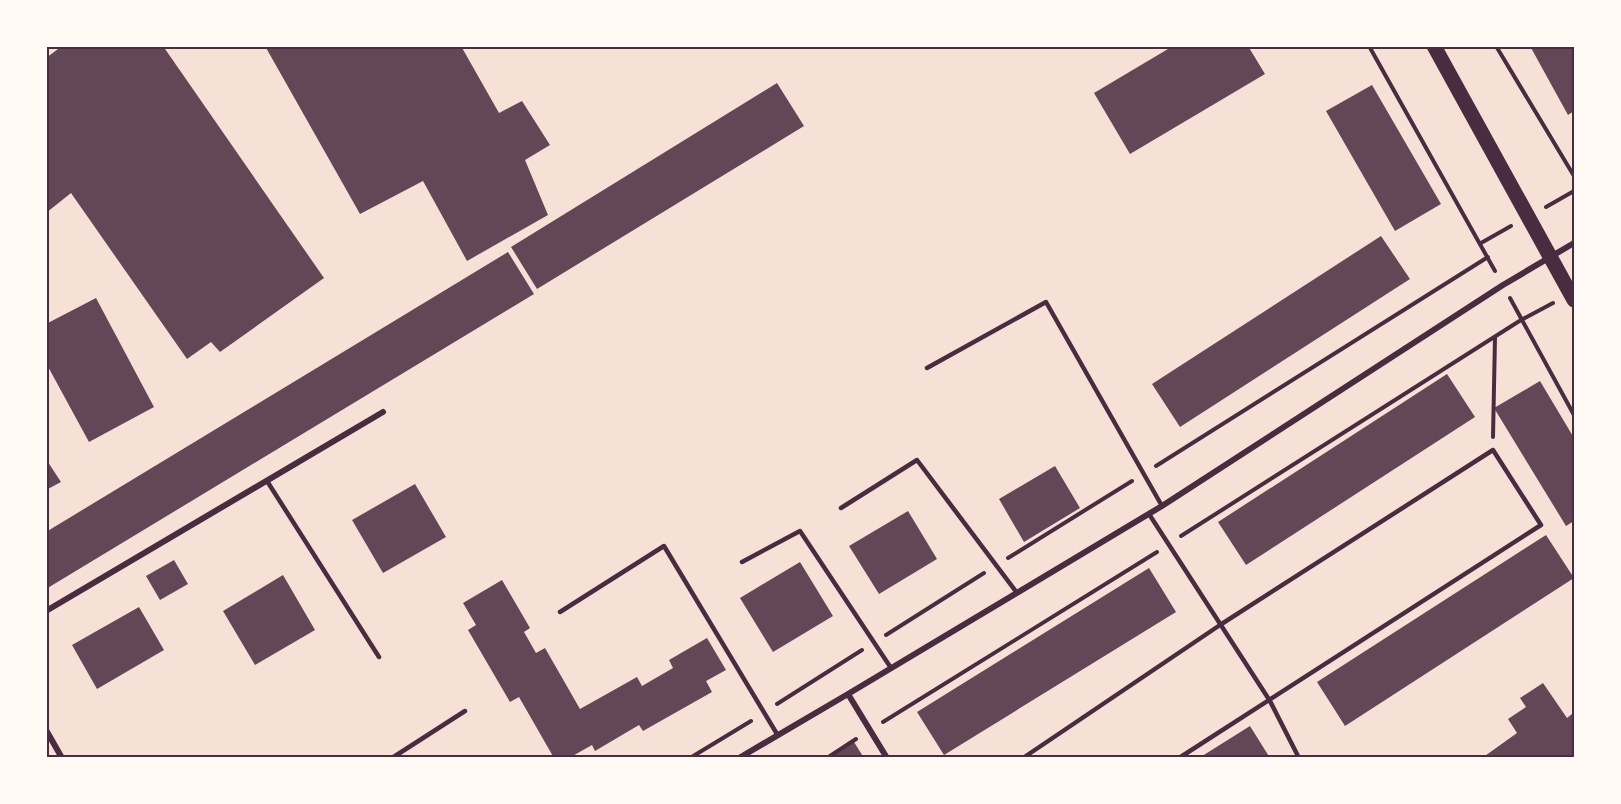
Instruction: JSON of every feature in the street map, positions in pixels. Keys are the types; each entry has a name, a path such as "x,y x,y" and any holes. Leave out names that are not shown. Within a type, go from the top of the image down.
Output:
{"main road":[{"path":"1434,46 1549,258 1573,297"}],"street":[{"path":"739,758 1162,506 1503,285 1575,243"},
{"path":"46,611 383,412"},
{"path":"848,694 886,758"},
{"path":"46,730 62,758"}],"lane":[{"path":"927,368 1046,302 1162,506"},
{"path":"1023,758 1220,625 1493,450 1541,525 1179,758"},
{"path":"841,508 916,460 1017,593"},
{"path":"267,481 379,657"},
{"path":"1149,514 1270,700 1299,758"},
{"path":"742,562 800,531 891,668"},
{"path":"560,612 664,546 777,734"},
{"path":"392,758 465,711"}],"path":[{"path":"1369,46 1575,415"},
{"path":"1496,46 1575,176"},
{"path":"690,758 1488,257"},
{"path":"826,758 1169,544 1521,320 1573,297"},
{"path":"1493,450 1495,337"}],"building":[{"path":"62,46 163,46 324,278 220,352 211,342 187,359 71,193 46,213 46,58"},
{"path":"265,46 461,46 499,113 522,101 550,145 525,160 548,215 467,261 423,181 360,214"},
{"path":"1173,46 1248,46 1265,74 1130,154 1094,93"},
{"path":"1530,46 1574,46 1574,111 1568,115"},
{"path":"777,83 804,126 537,289 511,247"},
{"path":"1372,85 1441,204 1395,231 1326,111"},
{"path":"1381,236 1410,279 1180,427 1152,384"},
{"path":"508,252 534,294 46,589 46,532"},
{"path":"96,298 154,407 89,442 46,363 46,324"},
{"path":"1447,374 1475,417 1246,565 1218,522"},
{"path":"1540,381 1574,438 1574,521 1566,526 1494,408"},
{"path":"46,459 61,482 46,490"},
{"path":"1055,466 1080,508 1024,542 999,499"},
{"path":"415,484 446,537 383,573 352,520"},
{"path":"908,511 937,559 879,594 849,546"},
{"path":"1546,535 1574,578 1345,726 1317,682"},
{"path":"174,560 188,584 160,600 146,576"},
{"path":"800,562 833,616 773,652 740,598"},
{"path":"1149,568 1176,612 944,755 917,712"},
{"path":"283,575 315,630 255,665 223,611"},
{"path":"502,580 530,628 524,632 536,653 545,648 580,709 637,677 642,686 673,668 669,660 707,638 726,670 706,681 712,692 643,731 639,725 595,751 592,745 569,758 554,758 519,697 510,702 468,630 476,625 463,603"},
{"path":"139,607 164,650 97,689 72,645"},
{"path":"1543,683 1567,718 1572,714 1574,718 1574,758 1482,758 1517,733 1508,719 1526,707 1520,698"},
{"path":"1250,726 1270,758 1199,758"},
{"path":"854,742 864,758 829,758"}]}
